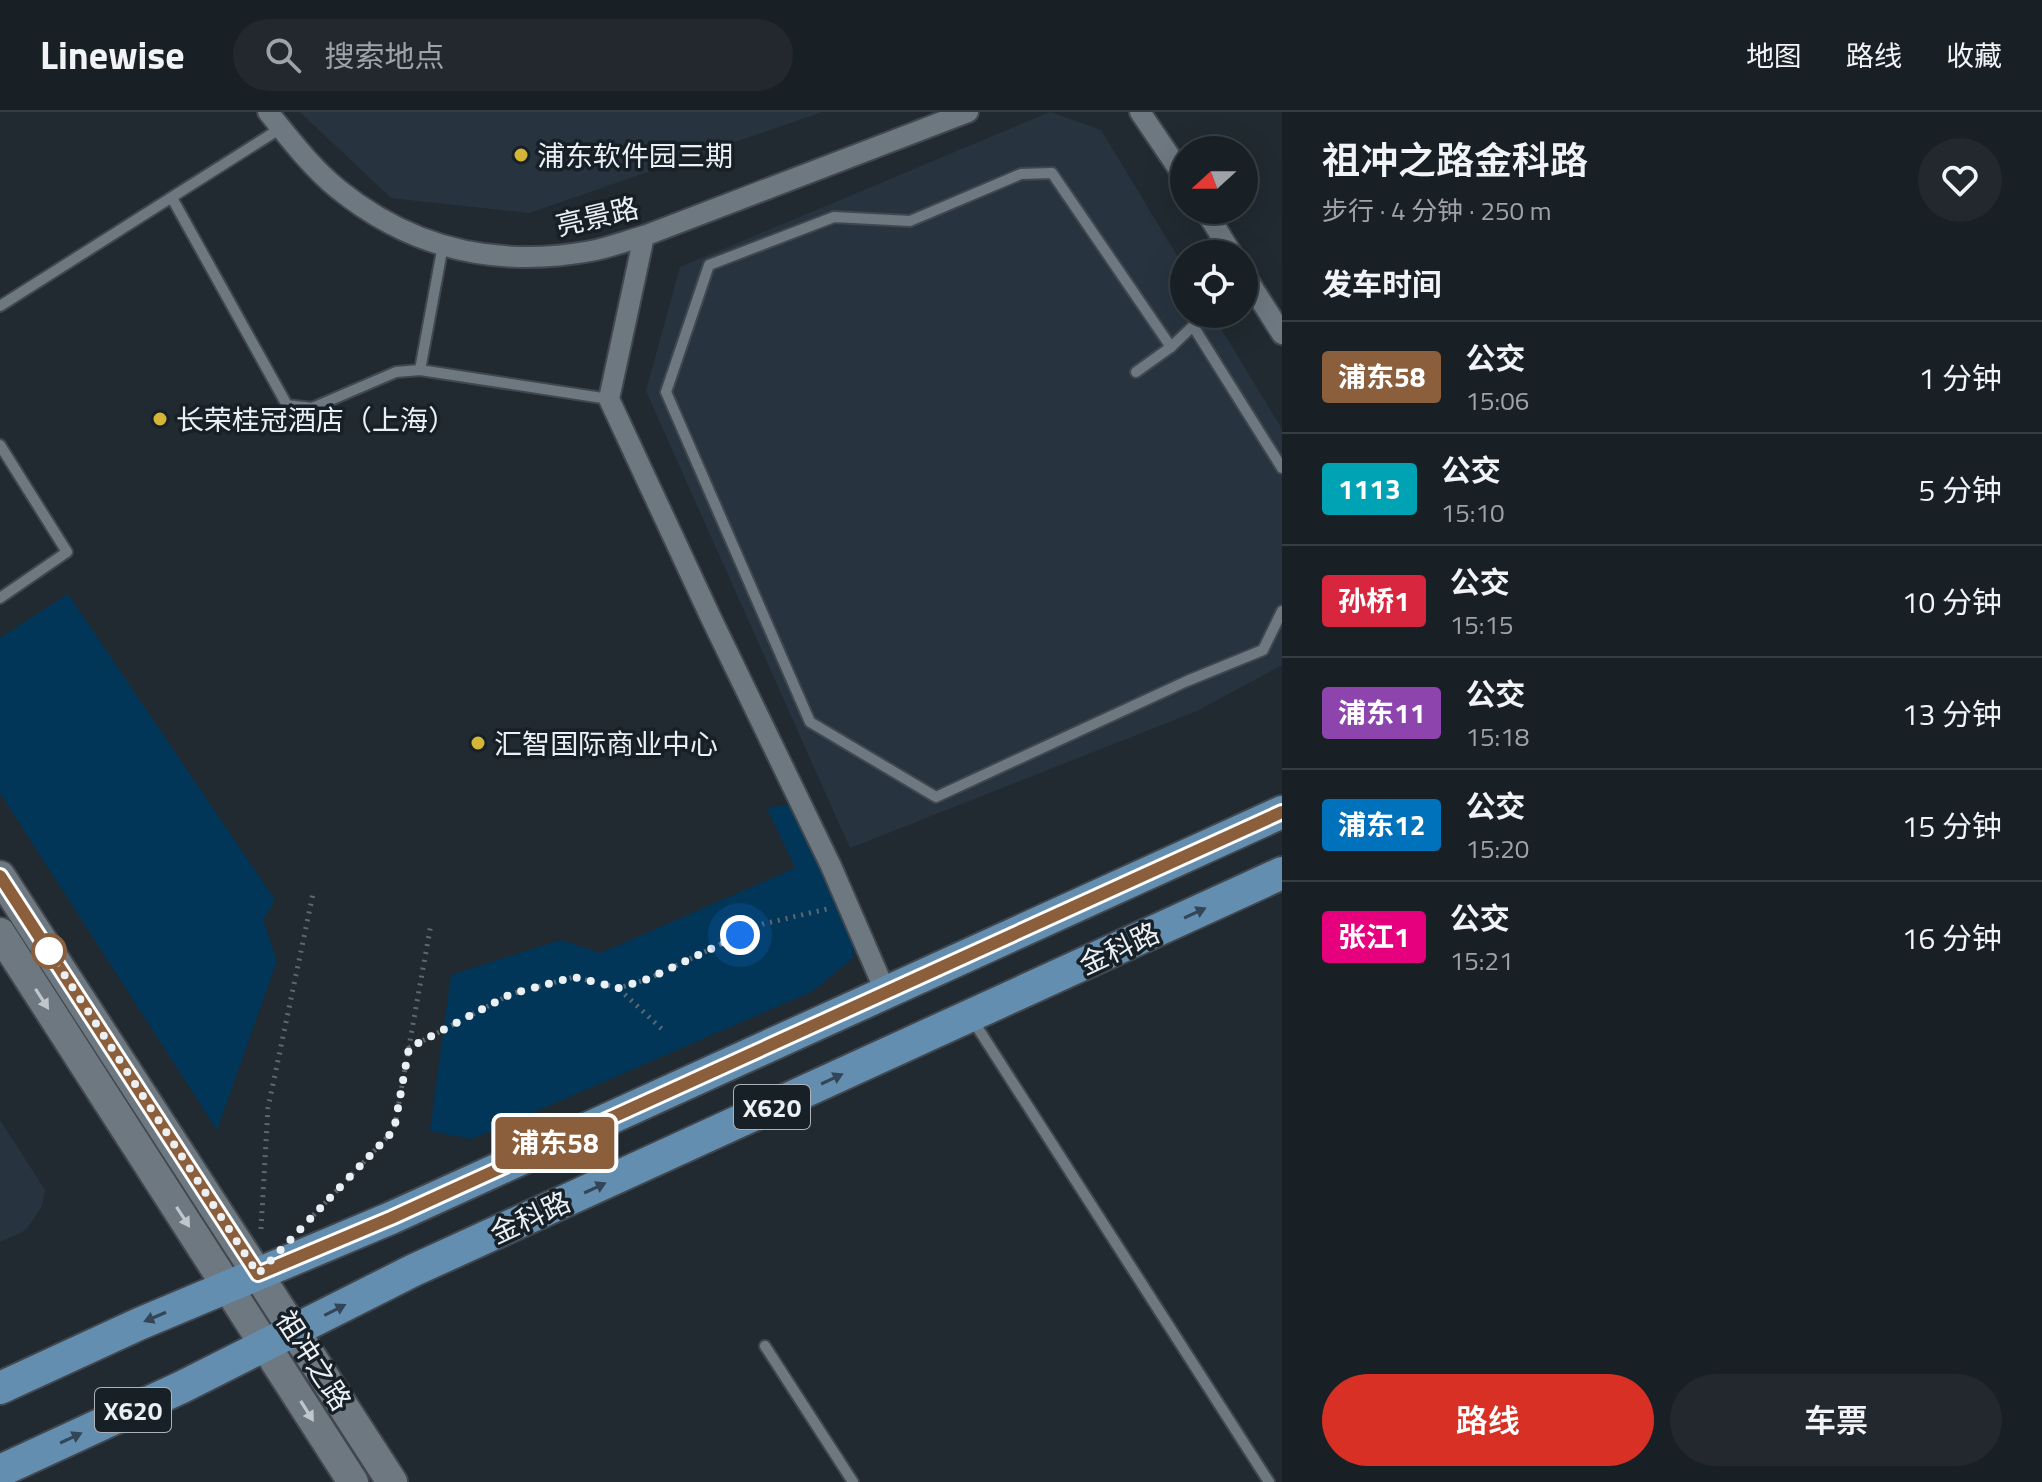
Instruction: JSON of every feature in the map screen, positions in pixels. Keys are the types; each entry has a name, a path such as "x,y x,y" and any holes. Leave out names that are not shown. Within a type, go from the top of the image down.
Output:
{"main road":[{"name":"金科路","path":"0,1388 139,1324 391,1218 1282,812"},
{"name":"金科路","path":"0,1471 182,1387 414,1270 1282,873"},
{"name":"祖冲之路","path":"0,876 392,1482"},
{"name":"祖冲之路","path":"0,933 353,1482"}],"street":[{"name":"亮景路","path":"275,120 336,188 375,216 426,241 470,252 515,257 593,251 644,236 968,112"},
{"path":"1140,112 1170,156"},
{"path":"644,236 609,399 848,905 886,993"},
{"path":"1258,301 1282,334"}],"lane":[{"path":"0,306 172,198 275,120"},
{"path":"1171,347 1052,173 1021,174 910,221 834,217 709,265 666,392 810,722 936,797 1187,681 1263,650 1282,611"},
{"path":"172,198 287,405 312,408 396,372 420,370 609,399"},
{"path":"420,370 443,245"},
{"path":"1136,372 1191,328"},
{"path":"1194,328 1282,468"},
{"path":"0,445 67,552 0,598"},
{"path":"970,1016 1269,1482"},
{"path":"765,1346 853,1482"}],"path":[{"path":"258,1274 268,1108 313,894"},
{"path":"619,988 648,979 763,924 848,905"},
{"path":"300,1230 394,1130 431,924"},
{"path":"409,1048 511,994 574,977 619,988 664,1031"}],"shaded area":[{"name":"浦东软件园三期","path":"300,112 822,112 529,213 391,198"},
{"path":"1050,112 1101,130 1170,244 1170,328 1221,328 1282,429 1282,665 1197,711 850,848 646,391 680,267"},
{"path":"68,594 275,900 263,920 277,961 217,1130 0,793 0,638"},
{"path":"801,802 856,921 853,958 813,991 472,1139 430,1131 451,975 560,940 601,953 795,868 767,808"},
{"path":"0,1120 45,1190 42,1206 26,1230 0,1242"}],"bus line":[{"name":"浦东58","path":"0,876 258,1274 391,1218 1282,812"}],"place":[{"name":"浦东软件园三期","path":"521,155"},
{"name":"长荣桂冠酒店（上海）","path":"160,419"},
{"name":"汇智国际商业中心","path":"478,743"}],"route":[{"path":"49,951 258,1274 394,1130 409,1048 511,994 574,977 619,988 648,979 740,935"}]}
